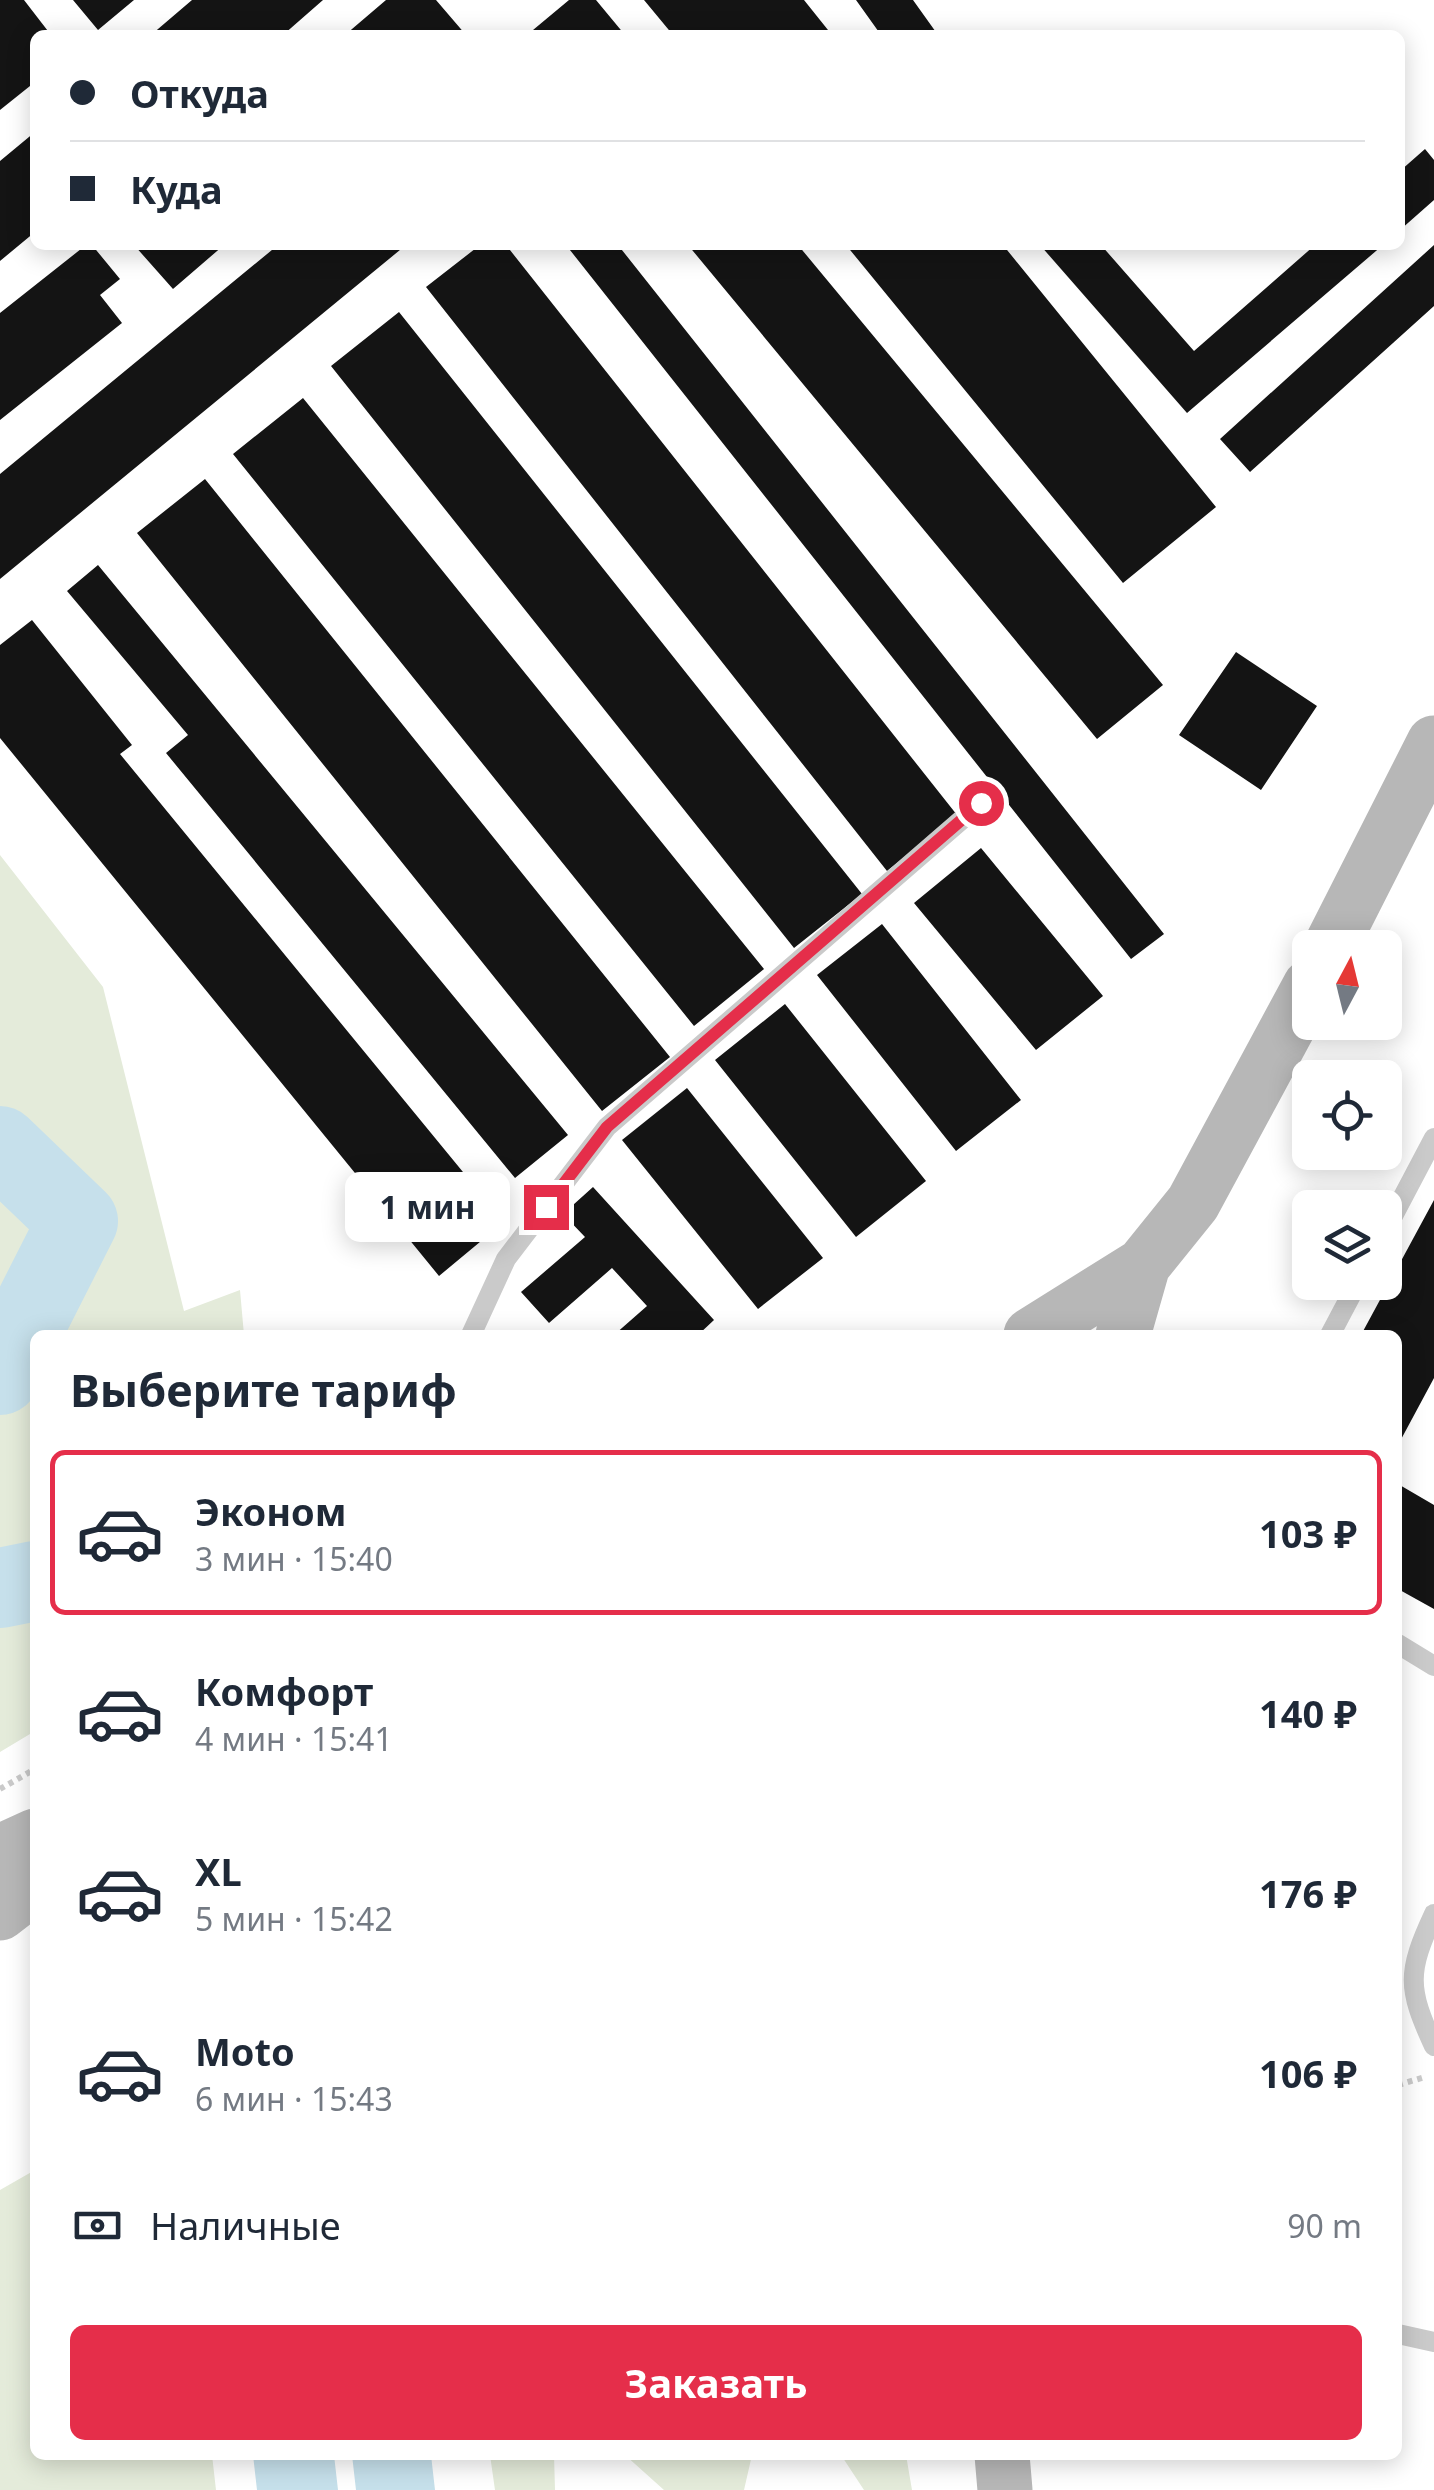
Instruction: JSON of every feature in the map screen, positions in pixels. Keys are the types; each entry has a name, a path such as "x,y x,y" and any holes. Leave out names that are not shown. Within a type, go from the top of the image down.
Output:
{"main road":[{"path":"1339,930 1434,743"},
{"path":"1039,1330 1143,1266 1193,1203 1292,1019"},
{"path":"1124,1330 1143,1266"},
{"path":"0,1852 30,1838"},
{"path":"0,1886 30,1867"},
{"path":"0,1913 30,1890"},
{"path":"1002,2460 1005,2490"}],"lane":[{"path":"473,1330 506,1259 607,1127 981,803"},
{"path":"1402,1199 1434,1138"},
{"path":"1333,1330 1348,1300"},
{"path":"1402,1646 1434,1666"},
{"path":"1434,1914 1415,1954 1413,2002 1434,2046"},
{"path":"1402,2335 1434,2342"}],"path":[{"path":"0,1789 30,1773"},
{"path":"1402,2084 1434,2074"}],"green space":[{"path":"0,855 103,987 184,1311 240,1290 244,1330 30,1330 30,1734 0,1752"},
{"path":"30,2173 30,2460 213,2460 216,2490 0,2490 0,2190"},
{"path":"491,2460 554,2460 555,2490 495,2490"},
{"path":"631,2460 751,2460 744,2490 664,2490"},
{"path":"844,2460 907,2460 912,2490 864,2490"}],"water":[{"path":"254,2460 335,2460 338,2490 257,2490"},
{"path":"353,2460 432,2460 435,2490 356,2490"}],"building":[{"path":"0,0 24,0 47,30 30,30 30,86 0,110"},
{"path":"73,0 134,0 98,30"},
{"path":"192,0 323,0 289,30 157,30"},
{"path":"386,0 436,0 462,30 351,30"},
{"path":"569,0 596,0 621,30 533,30"},
{"path":"644,0 804,0 828,30 669,30"},
{"path":"856,0 913,0 934,30 877,30"},
{"path":"30,136 30,236 0,261 0,161"},
{"path":"1425,149 1434,160 1434,200 1405,226 1405,167"},
{"path":"1434,245 1434,306 1250,472 1220,439"},
{"path":"80,250 96,250 120,279 100,295 122,323 0,420 0,313"},
{"path":"138,250 218,250 173,289"},
{"path":"272,250 400,250 0,579 0,474"},
{"path":"474,250 510,250 957,815 887,871 426,287"},
{"path":"570,250 622,250 1164,934 1131,959"},
{"path":"692,250 802,250 1163,685 1097,739"},
{"path":"850,250 1007,250 1216,507 1123,583"},
{"path":"1044,250 1105,250 1194,351 1309,250 1377,250 1187,413"},
{"path":"399,312 862,894 794,948 331,366"},
{"path":"303,398 764,969 694,1026 233,454"},
{"path":"205,479 670,1057 602,1111 137,533"},
{"path":"98,565 568,1135 515,1178 166,753 188,735 67,591"},
{"path":"32,620 132,745 120,754 504,1222 439,1276 0,738 0,645"},
{"path":"1236,652 1317,706 1261,790 1179,735"},
{"path":"981,848 1103,996 1036,1050 914,903"},
{"path":"882,924 1021,1100 956,1151 817,975"},
{"path":"785,1004 926,1181 856,1237 715,1060"},
{"path":"687,1088 823,1258 758,1309 622,1140"},
{"path":"593,1187 714,1320 703,1330 620,1330 647,1306 612,1268 549,1323 521,1292 585,1237 563,1214"},
{"path":"1434,1200 1434,1378 1402,1438 1402,1330 1364,1330 1380,1300 1402,1300 1402,1259"},
{"path":"1402,1486 1434,1505 1434,1609 1402,1591"}],"waterway":[{"path":"0,1146 78,1221 0,1375"},
{"path":"0,1588 30,1582"}],"route":[{"path":"546,1207 607,1127 981,803"}]}
